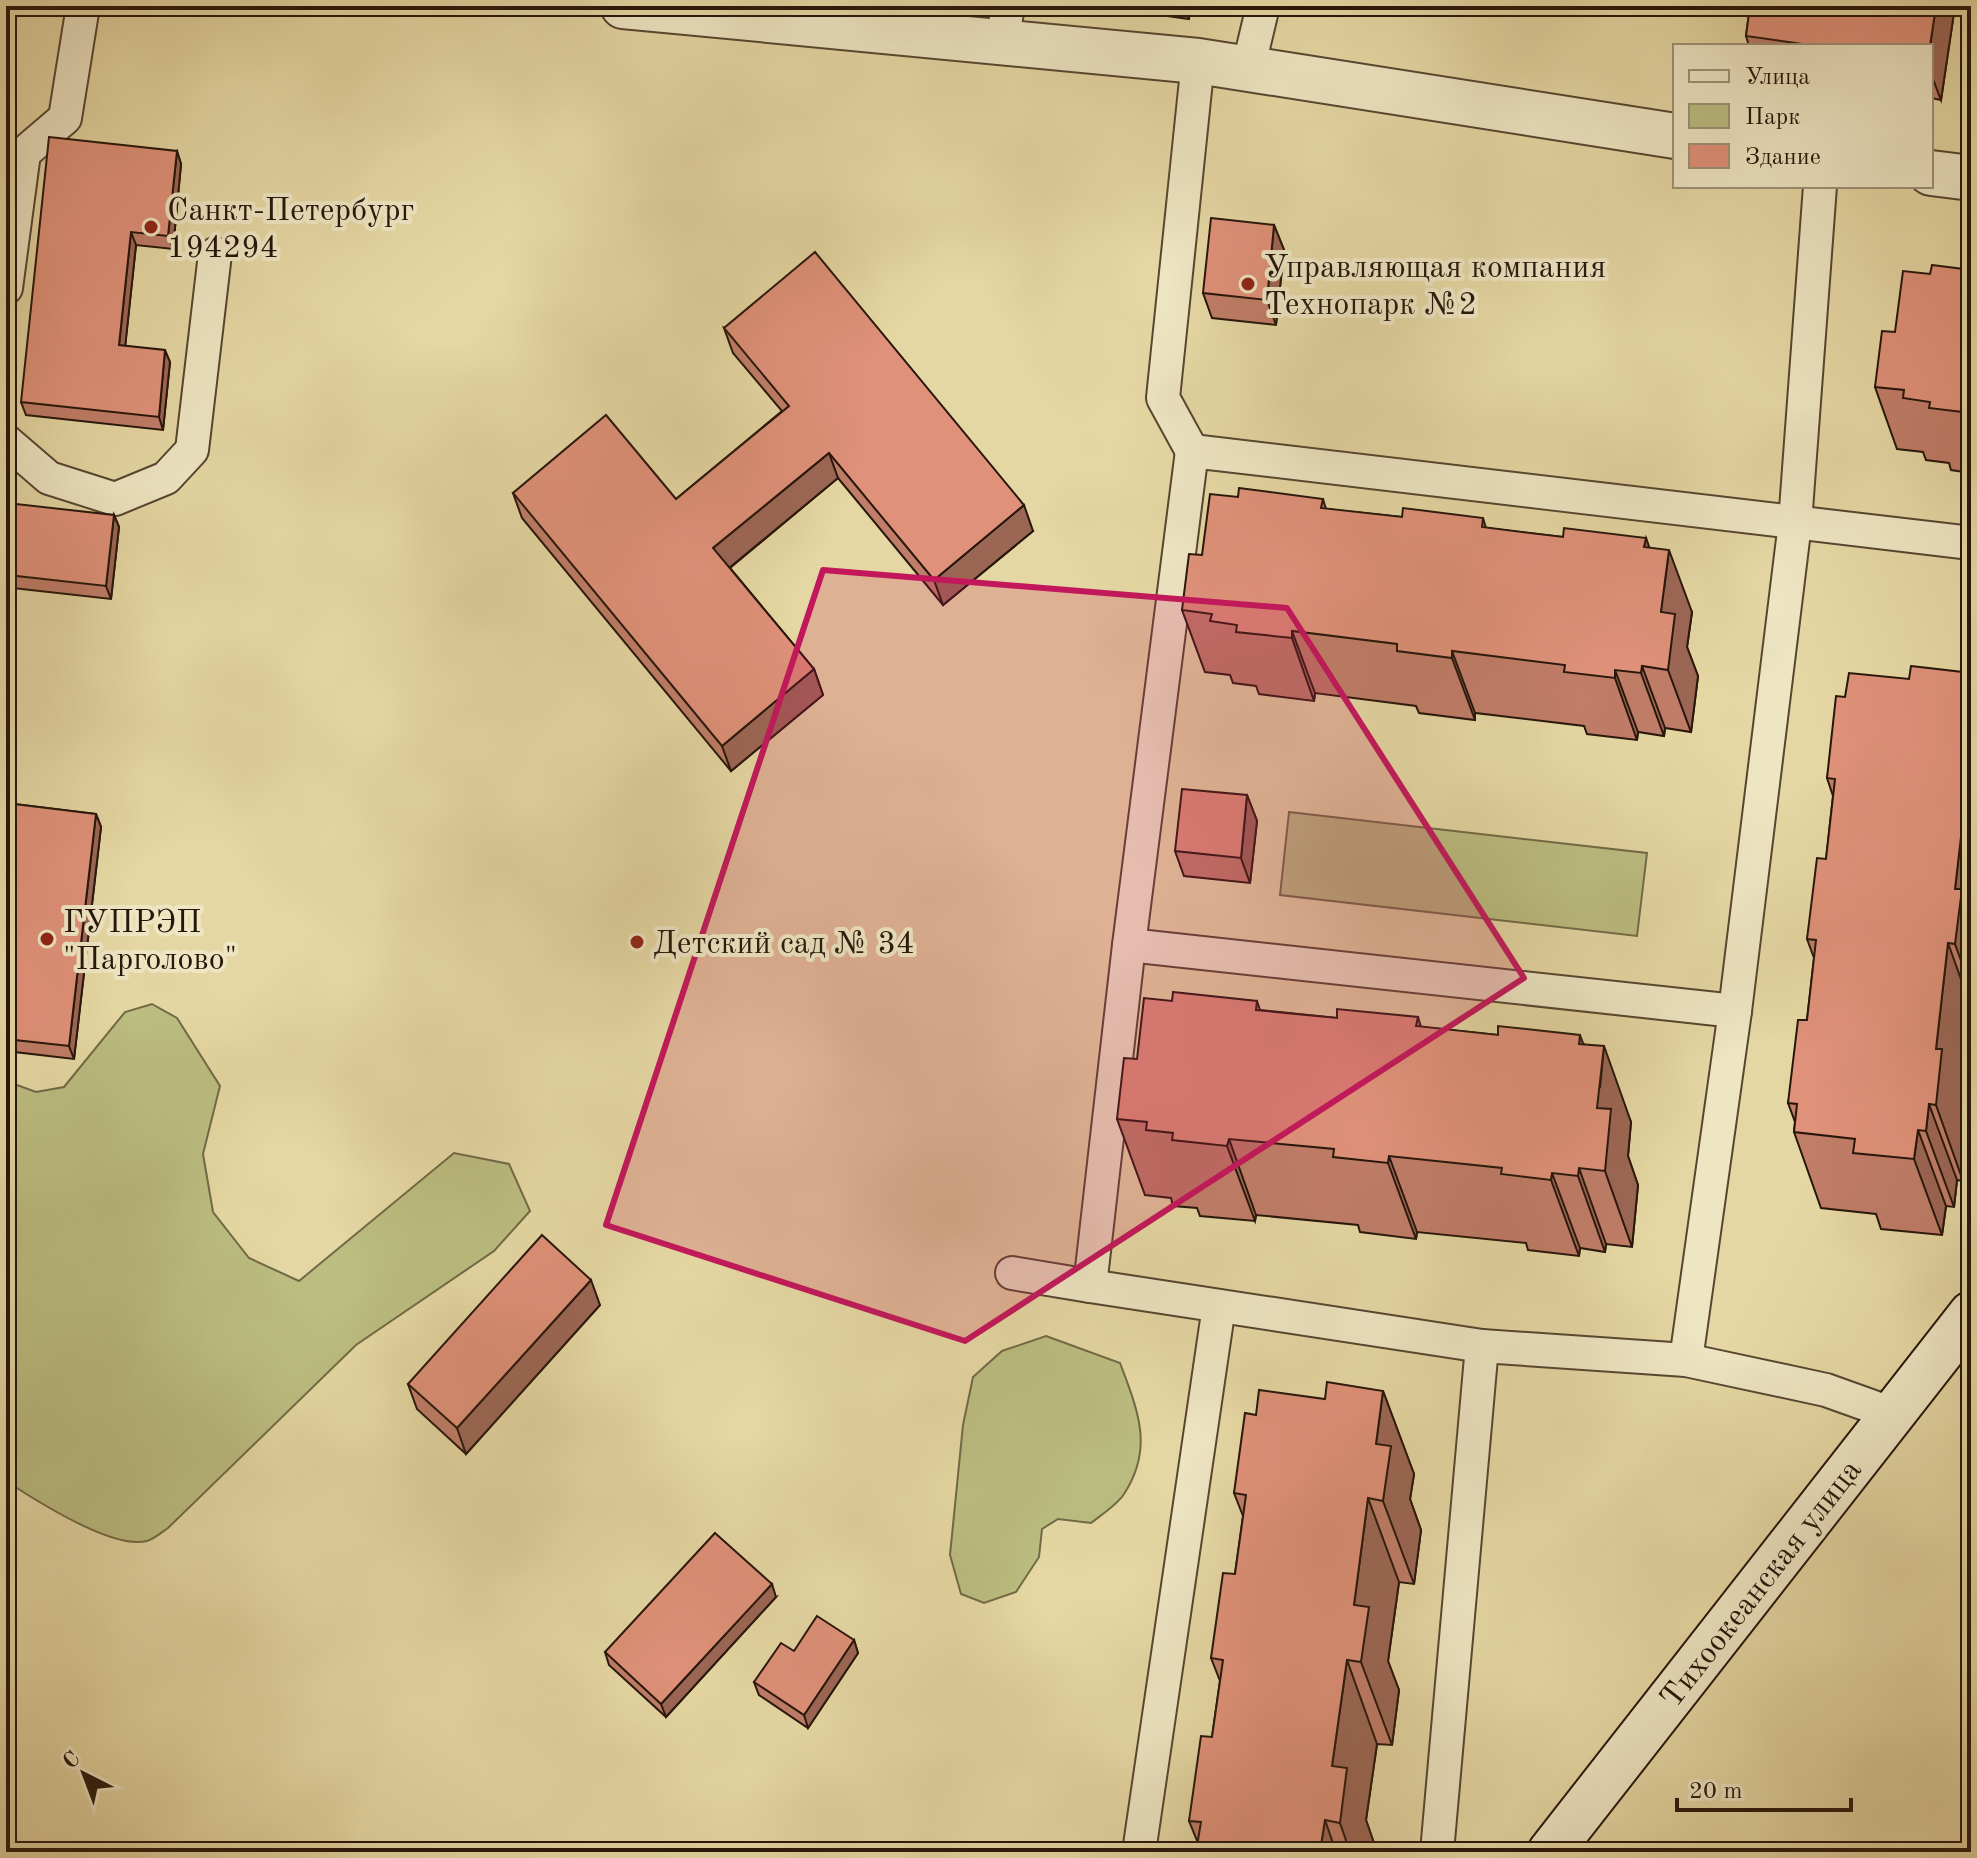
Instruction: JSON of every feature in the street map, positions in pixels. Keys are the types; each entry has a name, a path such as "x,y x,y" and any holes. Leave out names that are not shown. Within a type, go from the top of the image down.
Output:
{"street":[{"path":"623,6 1005,24 1198,61 1673,136"},
{"path":"1933,173 1971,178"},
{"name":"Тихоокеанская улица","path":"1550,1852 1971,1314"}],"lane":[{"path":"6,288 24,153 65,118 83,6"},
{"path":"1248,69 1263,6"},
{"path":"1090,1286 1129,945 1192,451 1163,398 1198,61"},
{"path":"1686,1360 1735,1011 1795,523 1820,188"},
{"path":"6,441 49,478 115,499 166,478 192,450 215,254"},
{"path":"1192,451 1971,543"},
{"path":"1129,945 1735,1011"},
{"path":"1012,1273 1482,1346 1686,1360 1826,1390 1893,1414"},
{"path":"1139,1852 1219,1306"},
{"path":"1437,1852 1482,1346"}],"highlighted area":[{"path":"823,570 1287,608 1524,978 965,1341 606,1225"}],"green space":[{"path":"1289,812 1647,853 1637,936 1280,895"},
{"path":"152,1004 177,1018 220,1086 203,1154 213,1212 249,1258 299,1281 454,1153 509,1164 530,1211 494,1251 356,1345 168,1528 150,1540 132,1542 75,1522 6,1481 6,1081 36,1092 64,1087 125,1012"},
{"path":"1046,1336 1120,1363 1137,1413 1141,1445 1139,1461 1124,1494 1113,1506 1091,1523 1058,1519 1042,1529 1039,1557 1016,1592 984,1603 961,1594 950,1555 963,1425 973,1377 1002,1351"}],"building":[{"path":"1750,6 1936,6 1930,44 1802,44 1746,36"},
{"path":"49,137 177,151 168,236 131,232 119,345 165,350 159,417 21,402"},
{"path":"1211,218 1274,225 1267,300 1203,293"},
{"path":"815,252 1024,505 934,580 829,453 713,548 814,669 722,746 513,493 606,415 676,499 789,406 724,328"},
{"path":"1932,265 1971,270 1971,413 1929,408 1930,402 1903,398 1904,390 1875,387 1882,331 1895,332 1903,271 1930,274"},
{"path":"1239,488 1323,499 1321,508 1402,517 1403,508 1483,518 1482,527 1563,537 1564,528 1646,538 1644,547 1669,550 1661,612 1675,614 1668,670 1642,666 1641,673 1615,670 1615,678 1564,672 1565,665 1452,651 1452,658 1397,651 1397,644 1292,631 1292,638 1236,632 1237,625 1210,621 1212,614 1182,610 1189,554 1202,555 1210,494 1238,497"},
{"path":"16,504 114,515 106,586 8,575"},
{"path":"1911,666 1971,673 1971,776 1968,776 1955,889 1962,889 1955,944 1948,943 1936,1049 1942,1049 1936,1105 1929,1104 1926,1131 1918,1130 1914,1159 1853,1153 1855,1139 1794,1132 1797,1104 1788,1103 1798,1020 1807,1020 1816,940 1807,939 1817,858 1826,859 1835,779 1827,778 1836,696 1845,697 1849,673 1909,679"},
{"path":"1182,789 1247,795 1241,858 1175,851"},
{"name":"ГУПРЭП \"Парголово\"","path":"6,803 96,814 69,1046 6,1039"},
{"path":"1173,992 1257,1001 1256,1010 1337,1018 1337,1009 1418,1017 1416,1026 1498,1035 1498,1026 1580,1035 1579,1044 1604,1046 1597,1108 1611,1109 1605,1171 1579,1168 1578,1176 1552,1173 1551,1180 1501,1174 1502,1168 1389,1156 1388,1163 1333,1157 1334,1149 1229,1139 1227,1146 1172,1140 1173,1133 1146,1130 1147,1122 1117,1119 1124,1058 1137,1059 1144,998 1172,1001"},
{"path":"542,1235 591,1280 457,1428 408,1384"},
{"path":"1327,1382 1383,1391 1376,1444 1391,1446 1383,1501 1368,1498 1354,1605 1369,1607 1361,1662 1347,1660 1332,1766 1347,1768 1340,1823 1325,1820 1320,1852 1237,1852 1197,1846 1201,1822 1189,1821 1201,1736 1212,1737 1223,1660 1211,1658 1223,1573 1235,1574 1246,1495 1234,1493 1245,1413 1256,1415 1259,1390 1325,1399"},
{"path":"715,1533 772,1584 661,1704 605,1652"},
{"path":"817,1616 854,1640 804,1715 754,1682 781,1643 794,1651"}],"place":[{"name":"Санкт-Петербург 194294","path":"151,227"},
{"name":"Управляющая компания Технопарк №2","path":"1248,284"},
{"name":"ГУПРЭП \"Парголово\"","path":"47,939"},
{"name":"Детский сад № 34","path":"637,942"}]}
